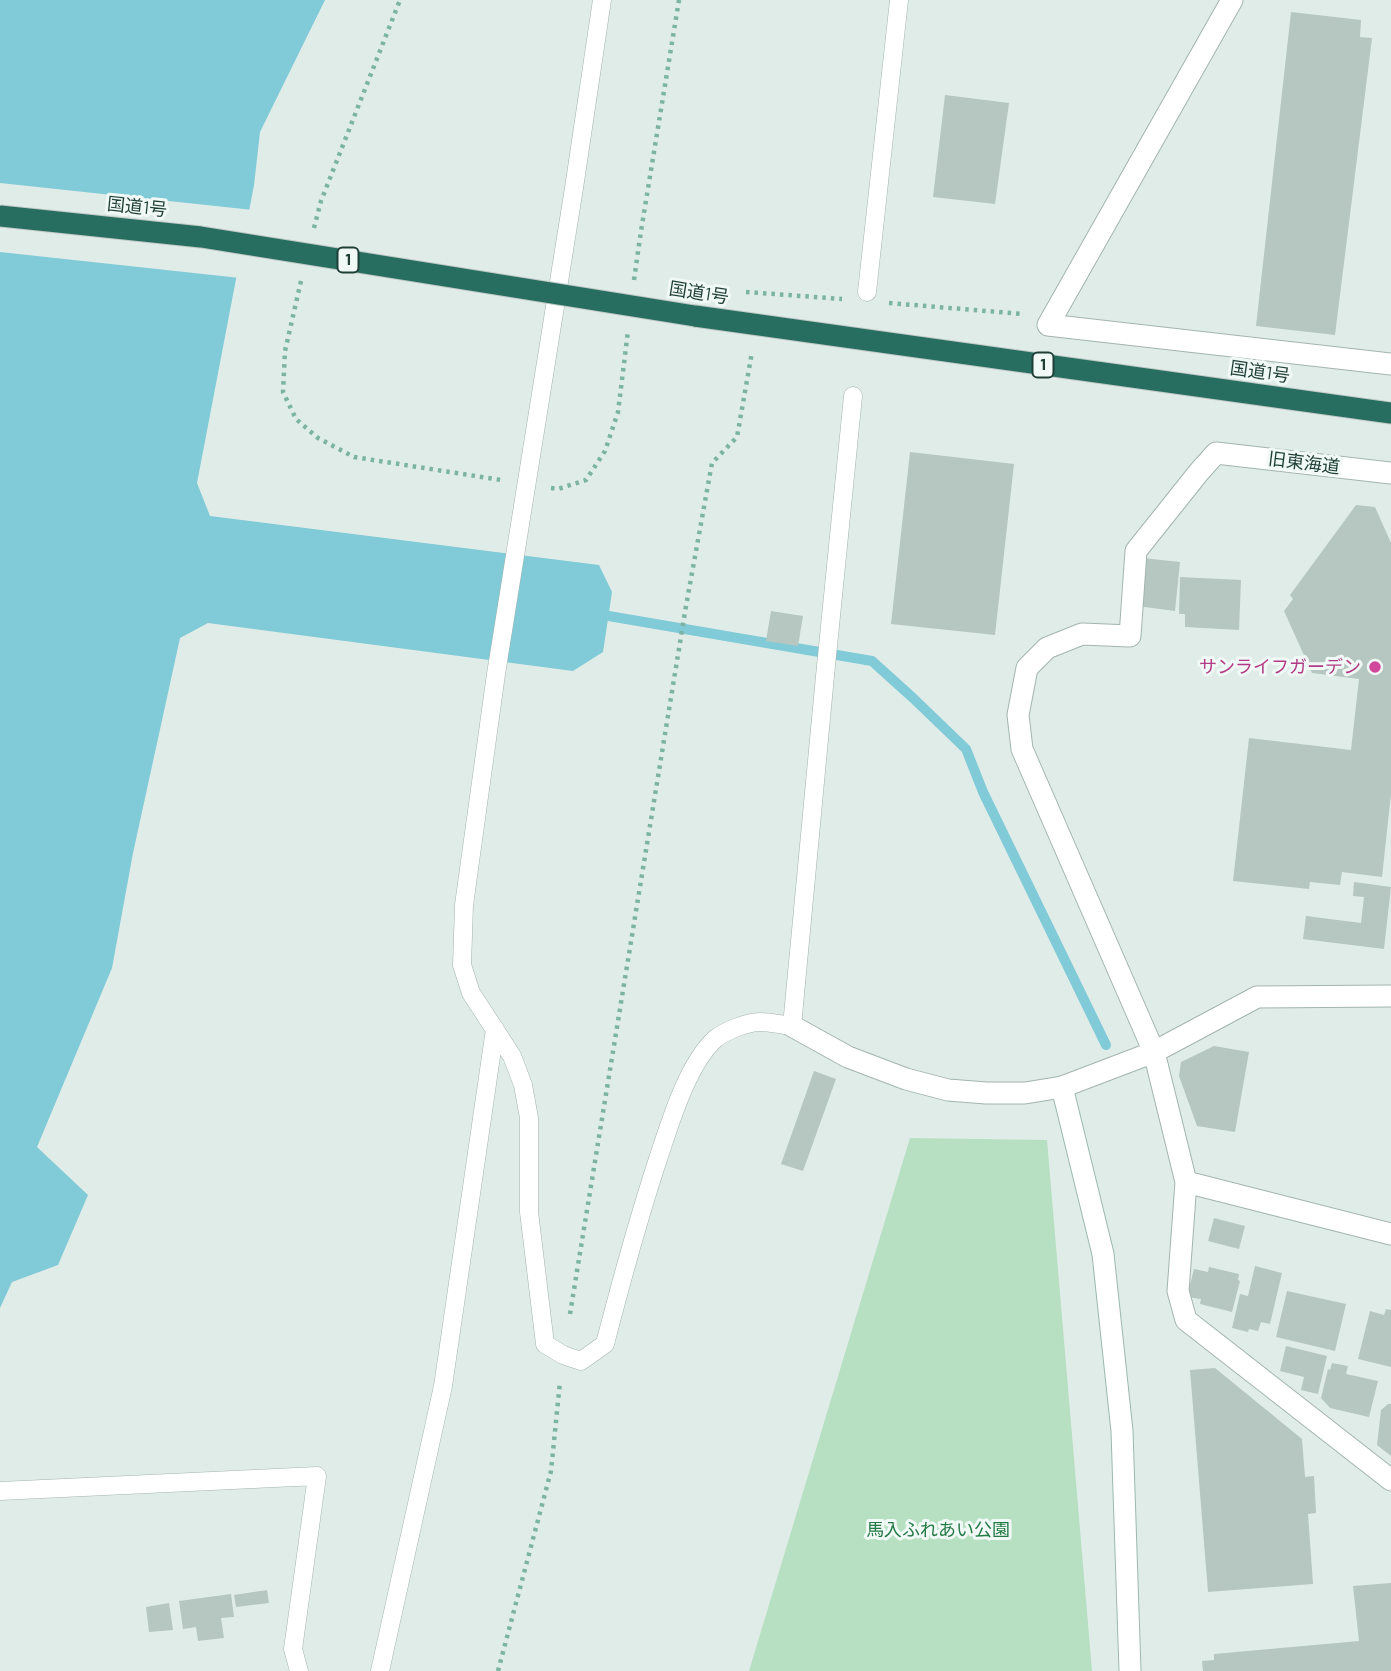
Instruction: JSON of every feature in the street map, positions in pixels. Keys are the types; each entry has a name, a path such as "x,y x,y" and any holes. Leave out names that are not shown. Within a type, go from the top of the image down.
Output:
{"highway":[{"name":"国道1号","path":"0,216 201,237 695,316 1391,413"}],"street":[{"path":"1232,0 1048,325 1391,364"},
{"name":"旧東海道","path":"1154,1052 1022,749 1018,715 1027,668 1047,648 1082,634 1130,636 1136,551 1216,453 1391,473"},
{"path":"792,1026 848,1057 906,1079 948,1090 1025,1093 1062,1087 1154,1052 1257,997 1391,996"},
{"path":"1154,1052 1186,1182 1178,1292 1186,1320 1391,1480"},
{"path":"1062,1087 1103,1254 1122,1431 1130,1671"},
{"path":"1186,1182 1391,1234"}],"lane":[{"path":"602,0 496,674 464,905 462,965 471,993 512,1056 523,1085 529,1118 529,1212 545,1344 563,1355 581,1361 605,1345 637,1225 666,1135 681,1093 701,1055 715,1039 727,1031 758,1022 792,1026 853,397"},
{"path":"867,292 899,0"},
{"path":"380,1671 443,1386 495,1030"},
{"path":"0,1491 317,1476 293,1649 299,1671"}],"path":[{"path":"312,238 321,201 400,0"},
{"path":"634,282 640,231 679,0"},
{"path":"303,276 285,351 283,392 296,419 318,438 354,457 558,489 586,480 605,451 618,412 629,320"},
{"path":"498,1671 551,1471 563,1355 712,463 737,437 754,345"}],"green space":[{"name":"馬入ふれあい公園","path":"910,1138 1047,1140 1092,1671 749,1671"}],"water":[{"path":"0,0 325,0 260,132 254,185 197,483 210,516 599,565 612,592 603,652 573,671 208,623 180,638 133,853 112,968 37,1147 88,1195 58,1265 12,1282 0,1308"}],"pier":[{"path":"0,183 253,210 240,278 0,252"}],"building":[{"path":"1291,12 1361,20 1360,37 1372,38 1335,335 1256,326"},
{"path":"945,95 1009,103 995,204 933,197"},
{"path":"910,452 1014,464 995,635 891,624"},
{"path":"1356,505 1375,507 1391,543 1391,794 1382,877 1342,872 1340,885 1310,882 1309,889 1233,881 1249,738 1351,750 1359,679 1312,673 1284,611 1293,599 1290,595"},
{"path":"1143,558 1180,562 1175,611 1137,606"},
{"path":"1180,577 1241,580 1239,630 1185,627 1185,614 1179,614"},
{"path":"771,611 803,616 798,646 766,641"},
{"path":"1354,882 1391,887 1384,949 1303,939 1306,916 1361,923 1364,897 1353,896"},
{"path":"1214,1046 1249,1052 1235,1132 1197,1126 1179,1076 1181,1062"},
{"path":"814,1071 836,1079 803,1171 781,1164"},
{"path":"1214,1218 1245,1226 1239,1249 1208,1241"},
{"path":"1255,1266 1282,1273 1270,1324 1261,1322 1258,1331 1249,1329 1248,1332 1232,1328 1240,1294 1248,1296"},
{"path":"1209,1267 1239,1274 1240,1281 1232,1312 1200,1304 1201,1299 1187,1297 1194,1269 1208,1272"},
{"path":"1287,1291 1346,1304 1335,1351 1276,1337"},
{"path":"1386,1309 1391,1310 1391,1367 1358,1359 1370,1311 1384,1315"},
{"path":"1286,1346 1327,1356 1318,1394 1301,1390 1304,1377 1280,1371"},
{"path":"1332,1363 1348,1366 1346,1374 1378,1381 1369,1417 1330,1408 1321,1398"},
{"path":"1215,1368 1302,1439 1305,1477 1314,1476 1316,1513 1308,1514 1313,1584 1208,1592 1190,1370"},
{"path":"1391,1404 1391,1456 1377,1445 1381,1410"},
{"path":"1391,1583 1391,1671 1203,1671 1202,1661 1214,1660 1214,1654 1359,1641 1353,1586"},
{"path":"267,1590 269,1603 236,1607 234,1595"},
{"path":"231,1594 234,1617 221,1618 224,1638 198,1641 196,1627 183,1629 179,1601"},
{"path":"169,1603 173,1630 149,1632 146,1607"}],"waterway":[{"path":"597,614 872,661 966,749 983,792 1106,1045"}],"place":[{"name":"サンライフガーデン","path":"1375,667"}]}
